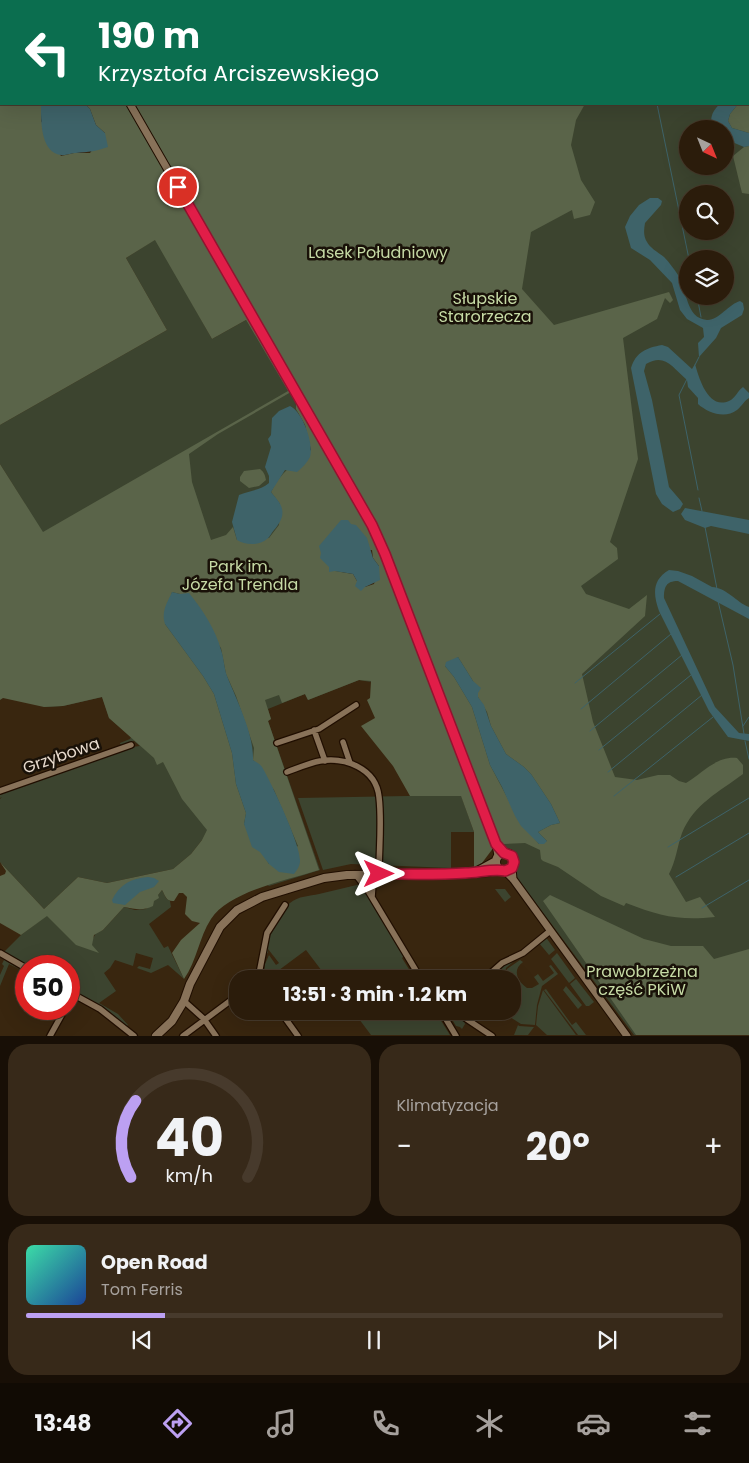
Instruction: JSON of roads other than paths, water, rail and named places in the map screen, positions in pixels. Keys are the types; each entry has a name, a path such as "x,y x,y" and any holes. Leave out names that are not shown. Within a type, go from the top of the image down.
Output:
{"main road":[{"path":"156,1036 172,1021 184,1001 216,933 227,918 237,910 262,897 324,878 355,874 474,873 502,863"},
{"path":"148,1036 167,1018 188,989"}],"street":[{"path":"131,105 372,525 502,863 627,1036"},
{"path":"277,743 323,727 356,705"},
{"path":"314,730 325,761"},
{"path":"343,742 350,763"},
{"name":"Grzybowa","path":"0,791 131,745"},
{"path":"287,772 325,761 350,763 362,769 371,777 379,796 381,874 373,883 372,897"},
{"path":"355,874 372,897 416,970"},
{"path":"260,970 267,933 285,905"},
{"path":"495,970 502,964 523,954 550,931"},
{"path":"0,954 15,962"},
{"path":"80,998 100,1009 127,1033 134,1036"},
{"path":"184,1001 204,1019 216,1036"},
{"path":"182,1036 229,1001"},
{"path":"50,1036 59,1020"},
{"path":"286,1020 298,1036"},
{"path":"446,1020 456,1036"},
{"path":"468,1020 492,1036"}],"water":[{"path":"41,105 86,105 90,109 96,125 105,133 108,147 64,155 54,153 45,142"},
{"path":"719,105 737,105 730,114 728,120 711,120 712,115"},
{"path":"734,129 749,133 749,146 744,147 734,143"},
{"path":"650,198 658,198 662,201 661,205 645,223 644,232 650,246 666,259 679,277 679,305 689,305 700,318 711,320 736,303 740,301 743,303 742,315 721,328 716,338 699,357 698,343 704,337 703,328 687,319 680,310 672,283 650,260 631,248 625,227 630,216 639,205"},
{"path":"662,345 668,347 692,369 695,364 702,384 710,397 715,401 722,403 729,401 743,387 749,393 749,398 737,410 727,414 717,414 698,404 698,398 688,387 687,380 668,363 658,360 646,364 644,371 652,400 669,487 683,504 680,509 673,512 662,504 656,494 631,368 639,354"},
{"path":"290,406 295,409 303,421 309,437 310,457 297,472 285,470 271,492 278,500 282,518 269,537 256,544 240,542 237,540 232,522 239,495 259,489 269,483 269,476 265,467 271,447 268,439 271,435 272,418 279,411"},
{"path":"685,508 749,520 749,534 711,526 705,528 685,520 681,514"},
{"path":"341,520 348,520 351,524 356,525 367,538 373,558 379,566 380,580 361,591 355,586 357,581 353,574 329,572 329,567 320,558 319,546"},
{"path":"669,570 692,576 712,587 727,592 749,607 749,619 678,581 668,583 664,591 664,598 715,707 739,733 749,734 749,741 728,737 709,711 659,611 655,588 659,578"},
{"path":"172,592 180,594 189,593 204,613 216,635 227,676 251,739 253,760 261,766 266,775 296,842 300,861 294,874 279,872 269,864 260,852 252,847 244,824 246,813 236,784 232,753 214,694 165,624 164,612"},
{"path":"458,657 473,681 481,688 478,697 484,705 491,726 506,754 531,774 551,804 560,823 551,825 538,832 547,841 544,844 539,844 521,826 490,765 472,707 445,666 446,662"},
{"path":"148,877 159,881 154,887 140,892 125,905 113,903 112,900 118,890 126,883"}],"waterway":[{"path":"657,105 687,250"},
{"path":"699,305 701,317"},
{"path":"695,365 699,357"},
{"path":"687,379 679,395 698,490"},
{"path":"699,498 702,511"},
{"path":"705,527 717,589"},
{"path":"718,601 733,665 744,734"},
{"path":"575,683 660,614"},
{"path":"581,709 671,634"},
{"path":"590,731 682,655"},
{"path":"599,750 691,675"},
{"path":"608,772 702,695"},
{"path":"614,796 713,717"},
{"path":"743,726 749,717"},
{"path":"745,741 749,759"},
{"path":"668,847 749,798"},
{"path":"676,877 749,833"},
{"path":"702,908 749,880"}],"park label":[{"name":"Lasek Południowy","path":"378,252"},
{"name":"Słupskie Starorzecza","path":"485,307"},
{"name":"Park im. Józefa Trendla","path":"240,575"},
{"name":"Prawobrzeżna część PKiW","path":"642,980"}]}
